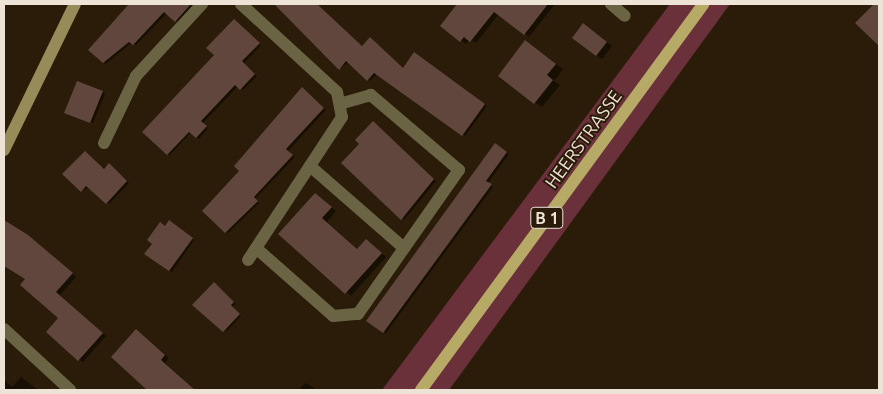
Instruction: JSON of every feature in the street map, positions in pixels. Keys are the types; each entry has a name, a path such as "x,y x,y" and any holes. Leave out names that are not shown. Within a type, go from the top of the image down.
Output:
{"main road":[{"name":"HEERSTRASSE","path":"420,390 703,4"}],"street":[{"path":"4,150 75,4"},
{"path":"104,143 136,76 202,4"},
{"path":"241,4 337,92 342,116 248,260"},
{"path":"611,4 626,16"},
{"path":"256,248 333,316 358,314 459,170 371,95 340,104"},
{"path":"310,166 404,248"},
{"path":"4,329 70,390"}],"shaded area":[{"path":"670,4 730,4 449,390 382,390"}],"building":[{"path":"129,4 191,4 175,22 164,12 133,45 129,42 103,63 88,50"},
{"path":"274,4 317,4 362,46 370,37 403,68 414,52 485,104 462,136 374,73 367,81 346,61 339,70"},
{"path":"457,4 548,4 524,35 494,12 470,42 464,37 460,42 440,26"},
{"path":"874,4 879,4 879,46 855,23"},
{"path":"234,19 260,43 242,61 255,74 240,90 235,85 201,121 207,126 196,138 189,132 167,155 142,132 214,55 206,48"},
{"path":"583,23 607,42 596,56 572,38"},
{"path":"525,40 556,64 547,75 553,80 534,104 498,76"},
{"path":"77,81 103,91 90,123 64,113"},
{"path":"302,87 324,108 286,149 293,155 254,197 258,201 225,233 202,211 239,171 234,166"},
{"path":"373,121 434,179 401,220 341,163 359,144 355,140"},
{"path":"495,143 507,152 486,181 492,184 383,333 366,321"},
{"path":"85,151 104,169 109,163 127,181 106,204 86,186 81,192 62,174"},
{"path":"315,193 332,207 322,218 357,249 366,239 382,253 345,294 278,234"},
{"path":"4,220 28,235 73,273 56,292 103,333 78,361 46,332 58,318 20,285 25,279 4,266"},
{"path":"169,220 193,238 169,271 144,254 152,244 147,240 160,222 165,226"},
{"path":"214,282 234,302 231,305 240,314 223,332 192,305"},
{"path":"136,329 165,355 161,360 195,390 147,390 111,357"}]}
